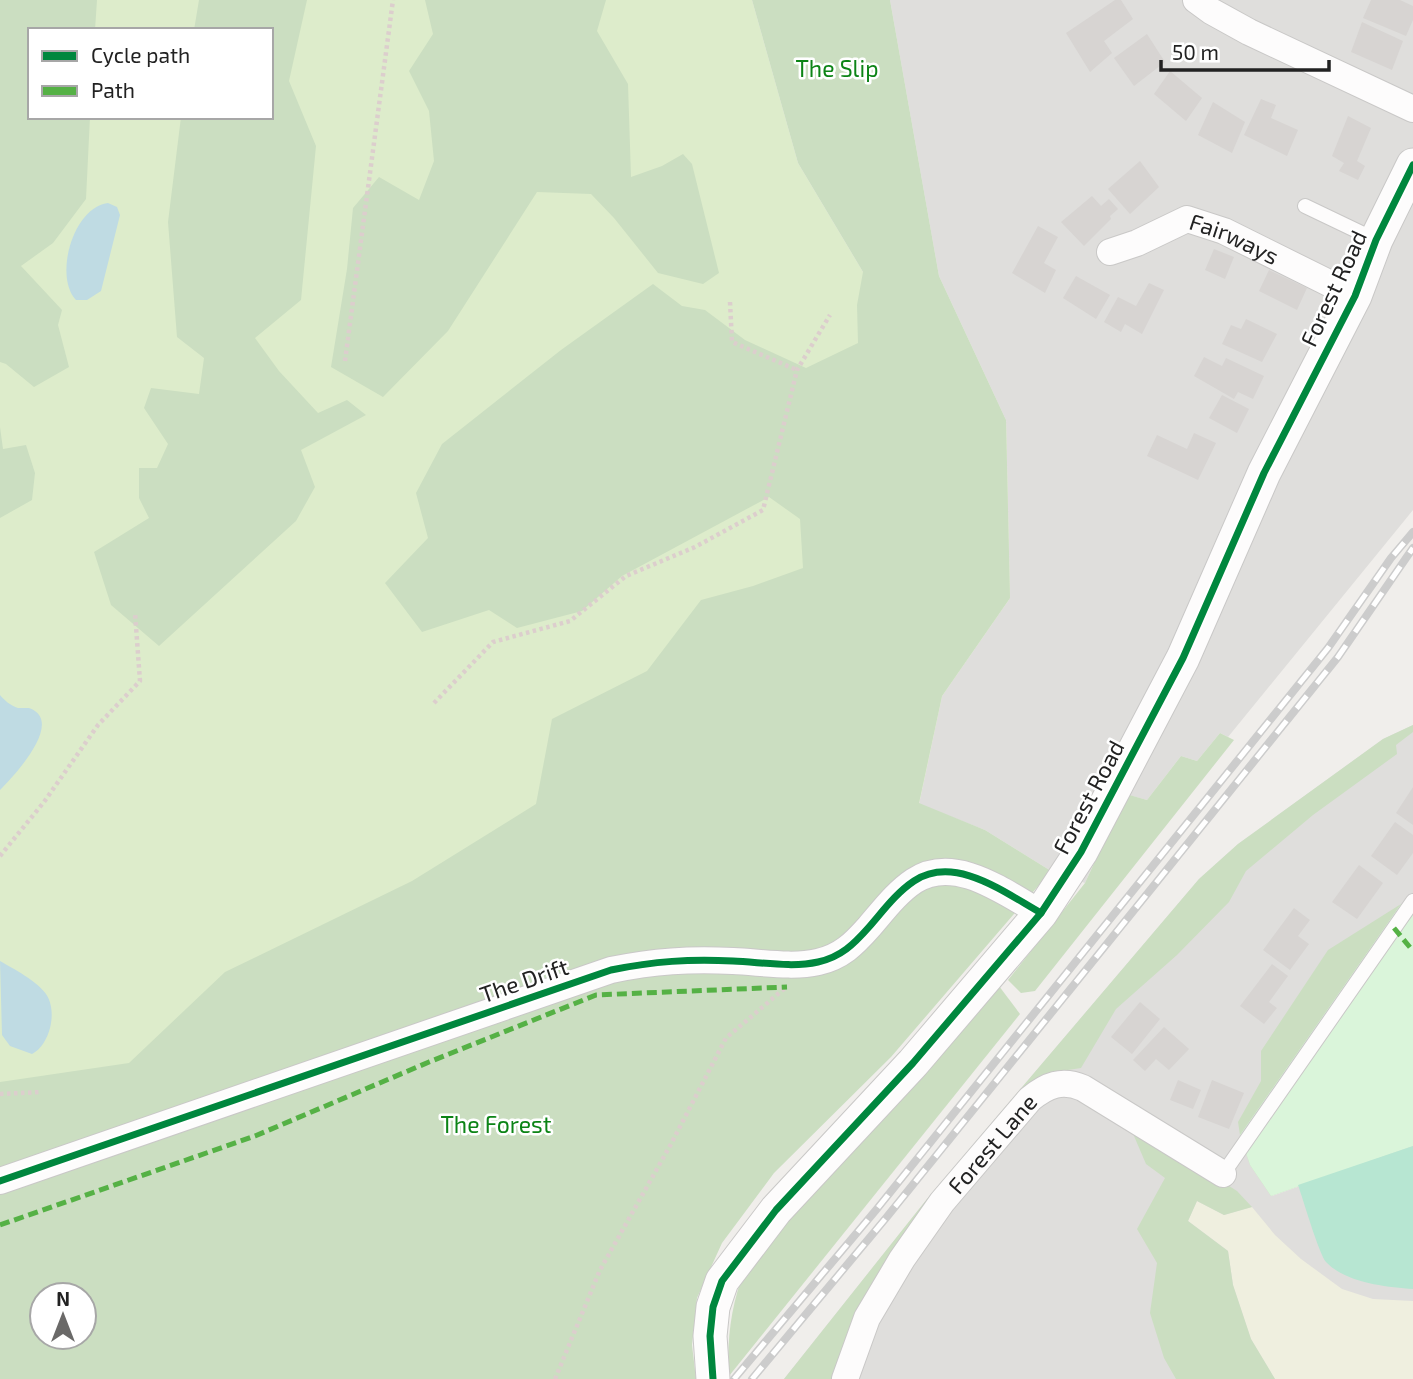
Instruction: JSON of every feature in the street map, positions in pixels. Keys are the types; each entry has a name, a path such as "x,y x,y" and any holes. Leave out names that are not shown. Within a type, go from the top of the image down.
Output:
{"street":[{"path":"1196,0 1249,32 1413,109"},
{"name":"Forest Road","path":"713,1379 710,1336 713,1307 722,1281 776,1210 913,1063 1041,913 1082,852 1183,658 1264,472 1354,296 1376,240 1413,165"},
{"name":"Fairways","path":"1110,252 1137,243 1186,219 1224,231 1354,296"},
{"name":"The Drift","path":"0,1181 611,970 655,961 815,963 845,952 895,897 915,880 940,872 964,873 1041,913"},
{"name":"Forest Lane","path":"845,1379 867,1318 902,1259 943,1202 1030,1099 1043,1089 1059,1083 1072,1083 1083,1088 1223,1174"}],"lane":[{"path":"1305,206 1376,240"},
{"path":"1223,1174 1413,901"}],"path":[{"path":"345,361 393,0"},
{"path":"730,302 732,342 797,370"},
{"path":"434,702 494,642 569,621 626,576 695,547 763,510 797,370 830,315"},
{"path":"0,856 44,802 98,725 140,681 135,613"},
{"path":"555,1379 600,1270 726,1038 815,963"},
{"path":"0,1094 41,1092"}],"shaded area":[{"path":"890,0 1413,0 1413,510 1228,737 1220,733 1197,761 1181,756 1147,800 1125,794 1085,883 1051,871 985,830 919,804 942,696 1010,598 1006,420 939,276"},
{"path":"1413,725 1413,904 1272,1196 1413,1146 1413,1379 784,1379 927,1199 1199,879 1238,844 1383,739"}],"green space":[{"path":"0,0 752,0 798,163 863,272 1006,420 1010,598 942,696 919,804 0,1164"},
{"path":"0,0 97,0 95,28 28,28 28,119 90,119 86,199 53,243 21,266 62,310 58,325 69,367 34,387 0,362"},
{"path":"199,0 307,0 289,81 316,146 301,300 255,338 279,371 318,413 347,400 366,415 301,450 315,487 296,521 159,646 111,605 94,552 149,518 139,498 139,468 157,468 168,444 144,408 151,388 199,394 204,358 177,337 168,222 181,119 273,119 273,28 194,28"},
{"path":"425,0 606,0 597,31 628,84 631,177 662,166 683,154 692,164 719,273 703,284 658,273 591,194 537,192 448,331 383,397 331,367 347,269 353,208 379,177 419,200 434,161 429,111 409,71 433,34"},
{"name":"The Forest","path":"752,0 890,0 939,276 1006,420 1010,598 942,696 919,803 985,830 1051,871 891,1057 774,1173 722,1243 697,1298 692,1345 696,1379 0,1379 0,1082 129,1063 225,972 412,881 536,804 552,719 647,671 701,600 753,586 803,568 800,519 769,497 622,576 582,611 517,628 489,610 422,632 385,583 428,538 416,493 442,444 561,350 653,284 682,306 705,310 745,340 806,368 858,343 857,305 863,272 798,163"},
{"path":"0,427 3,449 26,445 35,473 32,500 0,518"},
{"path":"1413,725 1413,732 1396,745 1397,754 1313,815 1246,871 1229,902 1177,955 1116,1009 1081,1068 1055,1072 1017,1103 838,1379 784,1379 927,1199 1199,879 1238,844 1383,739"},
{"path":"1220,733 1234,740 1035,991 1021,993 1008,980 1085,883 1126,794 1147,800 1181,756 1197,761"},
{"path":"1401,904 1413,904 1413,1146 1271,1196 1250,1165 1238,1122 1261,1081 1261,1051 1328,950"},
{"path":"1401,904 1413,904 1413,1146 1271,1196 1250,1165 1240,1135"},
{"path":"999,986 1020,1014 729,1376 732,1315 750,1257"},
{"path":"1137,1127 1237,1191 1252,1207 1224,1215 1197,1201 1188,1221 1228,1251 1233,1285 1251,1339 1275,1379 1176,1379 1164,1358 1150,1313 1157,1263 1137,1229 1165,1178 1146,1164 1134,1136"},
{"path":"1413,1146 1413,1289 1367,1283 1344,1275 1323,1257 1298,1185"},
{"path":"1197,1201 1224,1215 1252,1207 1275,1235 1301,1259 1342,1289 1373,1299 1413,1301 1413,1379 1275,1379 1251,1339 1233,1285 1228,1251 1188,1221"}],"water":[{"path":"108,203 117,207 120,215 101,291 87,300 76,300 67,276 70,245 85,217 95,208"},
{"path":"0,695 13,706 29,708 39,715 42,724 40,736 25,762 0,790"},
{"path":"0,961 37,984 50,1001 52,1018 48,1036 32,1054 10,1046 2,1035"}],"building":[{"path":"1115,0 1121,0 1133,19 1104,41 1112,53 1090,72 1066,33"},
{"path":"1371,0 1400,0 1413,6 1413,20 1406,36 1363,18"},
{"path":"1362,22 1403,41 1392,70 1351,52"},
{"path":"1147,34 1165,62 1134,86 1114,58"},
{"path":"1170,71 1202,98 1186,121 1154,94"},
{"path":"1261,99 1276,105 1271,118 1298,130 1287,156 1244,135"},
{"path":"1213,102 1245,122 1232,153 1198,135"},
{"path":"1348,116 1371,128 1357,161 1365,166 1358,180 1339,171 1344,163 1332,156"},
{"path":"1140,161 1159,187 1130,214 1108,189"},
{"path":"1092,196 1101,206 1109,199 1118,209 1084,246 1061,222"},
{"path":"1038,226 1058,237 1044,263 1056,270 1045,293 1012,273"},
{"path":"1214,249 1234,257 1225,279 1205,270"},
{"path":"1269,270 1307,288 1297,310 1259,291"},
{"path":"1076,276 1110,295 1096,319 1063,298"},
{"path":"1149,283 1164,290 1142,334 1125,324 1121,332 1104,322 1118,297 1136,306"},
{"path":"1246,319 1277,334 1262,362 1222,344 1231,325 1241,329"},
{"path":"1204,357 1222,366 1226,358 1264,376 1253,399 1238,392 1234,399 1194,376"},
{"path":"1222,395 1249,409 1237,433 1209,418"},
{"path":"1194,433 1216,443 1198,480 1147,456 1157,435 1187,449"},
{"path":"1413,787 1413,825 1396,813"},
{"path":"1395,822 1413,835 1413,853 1397,875 1371,856"},
{"path":"1359,865 1383,883 1357,919 1332,902"},
{"path":"1294,908 1310,920 1298,936 1309,944 1290,970 1263,950"},
{"path":"1272,964 1288,976 1269,1002 1277,1008 1264,1024 1240,1006"},
{"path":"1140,1002 1160,1019 1132,1054 1111,1037"},
{"path":"1164,1027 1189,1049 1169,1070 1156,1059 1145,1071 1133,1060"},
{"path":"1178,1080 1201,1090 1193,1109 1170,1100"},
{"path":"1212,1080 1244,1093 1229,1129 1198,1117"}],"railway":[{"path":"734,1379 876,1210 1328,648 1391,558 1413,532"},
{"path":"752,1379 886,1218 1338,657 1413,548"}],"marked path":[{"path":"1394,928 1413,951"},
{"path":"0,1225 255,1136 596,995 787,987"}],"cycle path":[{"path":"713,1379 710,1336 713,1307 722,1281 776,1210 913,1063 1041,913 1081,852 1183,658 1264,473 1355,296 1376,240 1413,165"},
{"path":"0,1181 611,970 687,961 787,965 826,960 852,944 907,886 930,874 946,872 979,879 1041,913"}],"park label":[{"name":"The Slip","path":"837,68"}]}
